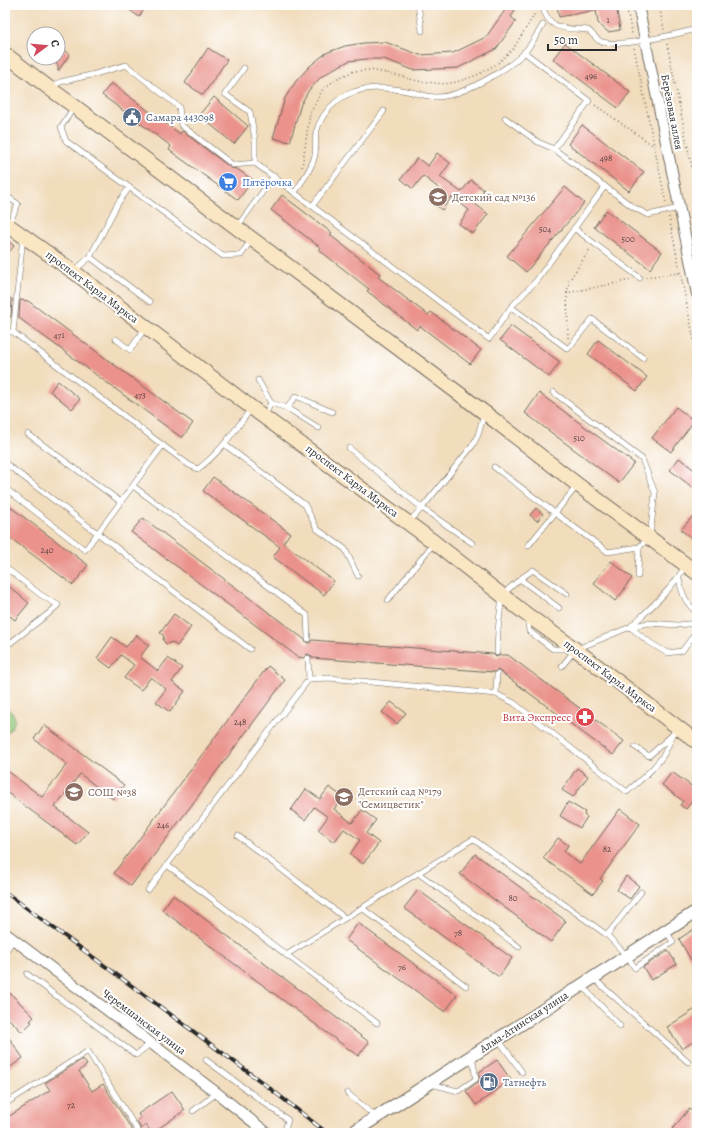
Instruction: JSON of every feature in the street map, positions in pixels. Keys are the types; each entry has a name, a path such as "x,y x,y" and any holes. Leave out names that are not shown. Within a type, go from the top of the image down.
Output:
{"main road":[{"path":"5,54 485,413 578,485 692,568"},
{"name":"проспект Карла Маркса","path":"7,224 74,272 252,408 434,542 526,614 575,649 674,731 697,742"}],"street":[{"name":"Берёзовая аллея","path":"638,5 679,208 696,281 697,294"},
{"name":"Алма-Атинская улица","path":"352,1133 592,978 695,914"},
{"name":"Черемшанская улица","path":"5,933 152,1043 267,1133"}],"lane":[{"path":"418,5 422,31"},
{"path":"542,5 550,22 560,28 570,30 588,30 599,40 612,43 645,40 697,29"},
{"path":"295,192 309,171 315,155 316,134 323,116 336,101 354,90 375,88 404,91 436,97 458,93 479,83 507,66 524,52 543,25"},
{"path":"524,52 589,100 554,149"},
{"path":"49,88 60,82 126,65 179,107 181,125 233,165 255,163 489,339 511,307 536,281 605,186"},
{"path":"244,68 225,94 250,112 255,139 255,163"},
{"path":"74,106 61,127 66,141 223,256 241,255 252,240"},
{"path":"312,205 384,111"},
{"path":"505,118 538,142 554,149 634,207 648,215 679,208"},
{"path":"237,228 274,176"},
{"path":"74,272 90,257 118,203 129,188"},
{"path":"5,195 18,204 7,224"},
{"path":"574,228 640,278"},
{"path":"13,332 23,236"},
{"path":"90,257 150,302"},
{"path":"511,307 568,349 592,319 643,358"},
{"path":"116,339 130,350 146,327"},
{"path":"5,332 13,332 189,465 198,469 205,464 224,444 252,408"},
{"path":"258,380 271,403 288,408 319,428"},
{"path":"494,467 608,552 639,547 650,537 655,493 642,459 552,392"},
{"path":"288,408 296,396 332,412"},
{"path":"264,416 271,403"},
{"path":"408,524 473,445 485,413"},
{"path":"28,434 121,502"},
{"path":"224,444 306,506 317,530 345,549 358,576"},
{"path":"5,488 85,550 163,445"},
{"path":"349,448 422,508 472,543"},
{"path":"6,466 250,649"},
{"path":"528,546 578,485"},
{"path":"133,486 307,615 308,639"},
{"path":"388,600 434,542"},
{"path":"638,576 639,547"},
{"path":"5,567 41,595 58,604 48,614 5,647"},
{"path":"630,627 679,578 692,568"},
{"path":"497,653 502,595 520,579 533,570 567,594"},
{"path":"679,578 681,592 693,609 697,612"},
{"path":"520,579 559,608"},
{"path":"562,666 575,649 630,627 648,623 678,625 697,623"},
{"path":"630,627 649,642 667,653 682,651 697,631"},
{"path":"148,890 309,679 308,658"},
{"path":"496,694 497,674"},
{"path":"309,679 329,678 496,694 514,703 627,792 654,767 665,753 674,731"},
{"path":"635,747 649,756 674,731"},
{"path":"238,836 345,918"},
{"path":"286,955 472,839 607,935 627,956"},
{"path":"167,865 377,1024"},
{"path":"418,873 519,947"},
{"path":"607,935 642,892"},
{"path":"362,908 466,986"},
{"path":"5,952 14,939"},
{"path":"27,974 136,1055 152,1043"},
{"path":"592,978 688,1062"},
{"path":"582,985 620,1026"},
{"path":"498,1039 522,1072"},
{"path":"5,1104 88,1051 138,1133"},
{"path":"428,1083 458,1091 476,1079 472,1055"},
{"path":"206,1060 288,1120 284,1133"},
{"path":"193,1111 217,1093"},
{"path":"347,1093 376,1117"}],"path":[{"path":"626,5 697,355"},
{"path":"659,5 697,193"},
{"path":"589,100 654,146"},
{"path":"568,349 567,293 569,281 593,243"},
{"path":"567,293 640,278 680,273"}],"green space":[{"path":"5,707 13,714 15,721 5,736"}],"building":[{"path":"123,5 147,5 139,17"},
{"path":"557,5 616,5 620,30 608,32 598,23 596,10 559,17"},
{"path":"508,6 515,11 511,17 516,21 496,49 458,68 413,70 384,59 349,61 321,77 309,90 301,104 290,142 273,138 285,98 296,81 310,66 326,53 345,46 385,42 420,55 453,53 486,37"},
{"path":"565,43 630,92 618,108 553,59"},
{"path":"208,48 227,60 203,95 185,83"},
{"path":"66,51 70,54 66,60"},
{"path":"111,83 180,134 182,131 231,168 237,169 253,180 238,200 169,150 171,146 102,95"},
{"path":"214,97 248,126 234,144 199,115"},
{"path":"582,125 644,172 629,191 568,144"},
{"path":"437,153 450,163 440,177 461,192 471,180 484,190 474,203 488,214 473,234 459,224 469,210 452,197 442,210 430,201 440,189 423,176 413,189 401,179 417,158 428,166"},
{"path":"565,187 584,203 526,272 507,256"},
{"path":"282,195 332,233 330,235 380,274 378,277 428,315 431,312 481,350 470,364 420,326 417,330 367,291 369,289 319,250 321,248 271,210"},
{"path":"606,210 662,252 650,269 594,227"},
{"path":"5,238 14,246 5,257"},
{"path":"5,298 12,299 11,317 5,316"},
{"path":"20,300 28,301 193,423 182,438 19,318"},
{"path":"511,326 560,362 549,377 500,340"},
{"path":"598,340 647,377 637,391 588,354"},
{"path":"58,381 80,399 72,409 50,391"},
{"path":"539,393 634,463 619,483 525,413"},
{"path":"676,407 694,421 671,452 652,438"},
{"path":"679,458 697,472 697,491 670,470"},
{"path":"213,477 290,533 283,543 334,581 324,595 273,557 280,547 203,491"},
{"path":"5,503 88,565 73,585 5,534"},
{"path":"536,508 543,514 537,521 530,515"},
{"path":"692,517 697,521 697,543 681,530"},
{"path":"143,518 304,639 307,643 310,643 312,640 493,654 496,657 508,655 624,741 613,755 498,670 494,672 312,658 308,654 304,658 298,657 131,532"},
{"path":"611,561 632,578 615,601 593,583"},
{"path":"5,583 29,603 15,620 5,612"},
{"path":"174,614 191,627 177,646 172,642 167,644 165,643 163,640 164,636 160,633"},
{"path":"136,635 149,645 140,657 158,671 168,658 182,668 172,682 185,691 170,712 156,702 166,689 151,677 141,690 124,678 134,665 121,655 111,668 97,658 112,637 126,647"},
{"path":"268,666 285,680 131,886 114,873"},
{"path":"391,702 406,713 397,724 382,712"},
{"path":"44,725 124,785 113,799 80,774 55,807 88,832 77,845 5,791 5,769 42,797 67,764 34,739"},
{"path":"577,768 588,776 573,797 562,790"},
{"path":"672,772 697,790 697,795 686,809 680,805 683,801 662,785"},
{"path":"329,787 343,797 334,809 352,823 362,810 376,820 366,833 379,843 363,864 350,854 360,840 344,829 334,842 318,830 328,817 314,807 305,820 291,810 306,789 320,799"},
{"path":"568,802 585,812 584,815 587,817 580,828 560,816"},
{"path":"620,809 640,824 600,879 603,881 593,894 543,858 558,838 568,845 564,852 580,864"},
{"path":"475,854 566,921 551,942 460,874"},
{"path":"626,876 639,886 630,899 617,890"},
{"path":"418,890 512,958 499,977 404,908"},
{"path":"173,895 369,1042 358,1056 162,910"},
{"path":"358,923 457,995 445,1012 346,940"},
{"path":"694,929 697,934 697,957 691,960 679,939"},
{"path":"668,951 677,964 651,980 643,967"},
{"path":"9,992 34,1017 30,1021 32,1022 22,1032 5,1015 5,996"},
{"path":"697,1008 697,1039 682,1049 667,1027"},
{"path":"5,1032 23,1058 5,1071"},
{"path":"83,1059 87,1065 79,1071 92,1091 103,1084 134,1133 5,1133 5,1119 50,1090 45,1083"},
{"path":"497,1060 511,1080 476,1105 466,1091 479,1081 479,1072"},
{"path":"172,1091 185,1110 152,1133 146,1125 141,1129 137,1121 141,1118 138,1114"},
{"path":"689,1109 697,1115 697,1133 669,1133"}],"railway":[{"path":"5,892 263,1083 327,1133"}],"place":[{"name":"Самара 443098","path":"132,117"},
{"name":"Пятёрочка","path":"228,182"},
{"name":"Детский сад №136","path":"438,197"},
{"name":"Вита Экспресс","path":"585,717"},
{"name":"СОШ №38","path":"74,792"},
{"name":"Детский сад №179 \"Семицветик\"","path":"344,797"},
{"name":"Татнефть","path":"489,1082"}]}
